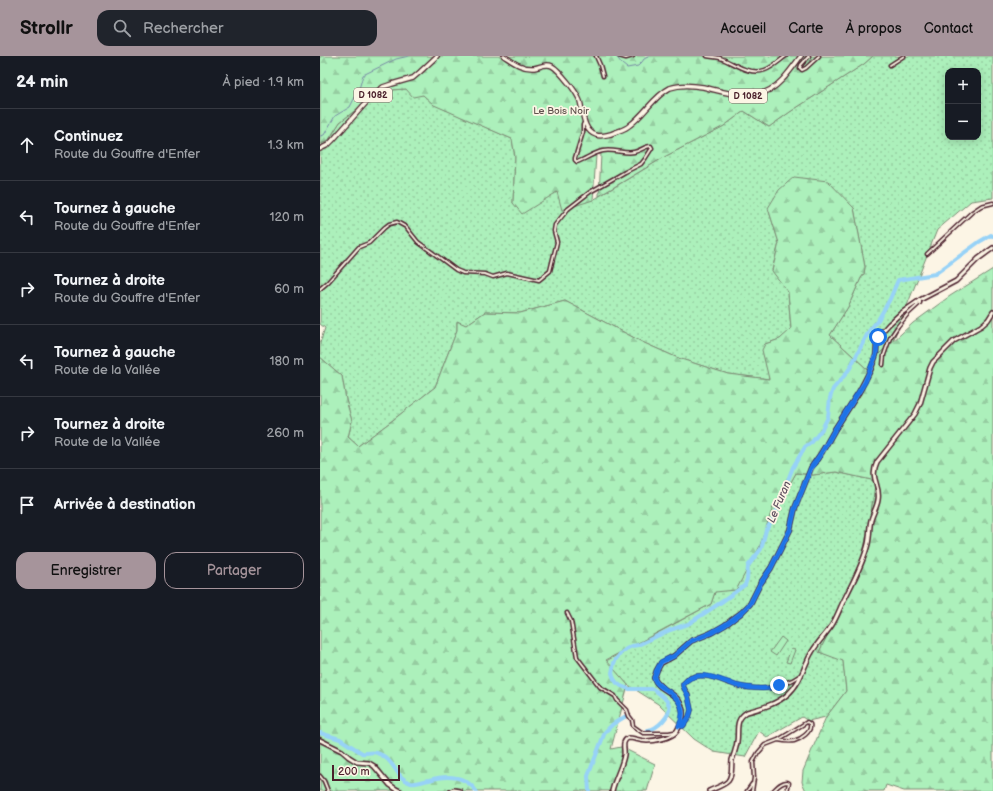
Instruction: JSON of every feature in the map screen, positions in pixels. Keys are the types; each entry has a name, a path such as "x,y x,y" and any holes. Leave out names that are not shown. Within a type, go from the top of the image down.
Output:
{"main road":[{"name":"D 1082","path":"320,149 332,141 379,90 392,84 413,78 437,56"},
{"name":"D 1082","path":"504,56 517,65 526,68 546,65 553,67 575,91 588,129 595,135 601,136 624,129 633,123 663,93 671,88 680,86 695,86 742,96 764,93 782,81 801,56"}],"street":[{"path":"596,56 603,76"},
{"path":"619,56 626,58 634,56"},
{"path":"707,56 719,58 744,70 754,72 764,70 786,56"},
{"path":"809,56 801,65 800,68 802,70 804,70 819,56"},
{"path":"890,65 904,56"},
{"path":"320,289 359,247 369,243 389,224 397,222 406,228 418,242 456,270 463,273 493,276 507,273 539,280 550,271 557,242 554,231 555,225 568,209 590,192 641,164 652,148 651,146 648,146 631,153 603,151 577,162 575,158 583,132 583,125 585,123"},
{"path":"926,254 972,212 981,206 993,203"},
{"path":"612,791 623,760 624,742 626,739 646,741 657,740 674,734 677,731 682,720 682,707 679,700 674,695 656,683 654,678 659,665 661,662 674,656 691,641 711,633 725,625 750,604 760,584 771,568 788,533 795,508 811,468 865,382 876,355 877,340 880,334 888,324 920,300 956,281 978,259 993,248"},
{"path":"883,365 884,355 890,338 907,315 920,303 920,300"},
{"path":"708,791 724,784 730,778 740,718 747,712 780,700 792,690 812,652 833,624 865,553 871,519 878,501 879,492 874,478 875,467 877,462 915,414 920,404 933,362 954,341 982,326 993,312"},
{"path":"567,613 571,621 577,657 600,687 615,696 627,710 633,726 643,733 672,733 677,731"},
{"path":"679,726 683,726 689,717 691,710 688,696 683,684 692,676 710,677 738,686 770,688 790,682 801,675"},
{"path":"752,791 753,762 765,745 778,740 807,722 811,726 809,731 799,739 793,741 778,740"},
{"path":"320,740 342,751 356,762 369,763 374,766 390,785 400,791"},
{"path":"320,776 328,791"},
{"path":"773,791 785,782 789,783 787,791"},
{"path":"747,791 753,783"},
{"path":"451,791 460,791"}],"green space":[{"name":"Le Bois Noir","path":"320,56 873,56 864,64 769,127 744,111 724,126 666,156 599,196 601,154 596,155 593,200 562,210 557,192 522,214 513,203 515,157 512,139 434,105 423,95 413,97 406,89 390,90 378,87 357,109 340,122 328,141 320,144"},
{"path":"873,56 993,56 993,198 971,201 937,230 893,341 879,354 868,370 830,335 848,307 864,274 865,267 854,208 768,208 779,243 772,270 788,292 791,330 780,339 765,344 769,379 728,374 678,358 642,342 565,301 520,313 485,312 466,325 457,322 457,330 435,387 358,446 348,437 352,421 346,400 342,376 320,357 320,343 325,328 320,324 320,144 328,141 340,122 357,109 378,87 390,90 406,89 423,95 435,105 512,139 515,157 513,203 558,192 593,200 666,156 724,126 744,111 769,127 864,64"},
{"path":"794,177 828,181 854,208 865,267 864,274 848,307 830,335 868,370 879,354 913,323 950,296 993,269 993,791 904,791 886,785 884,791 806,791 802,782 803,771 826,717 846,691 843,661 819,652 858,576 868,530 876,481 836,472 813,475 796,473 778,505 773,507 759,548 736,590 715,592 711,604 606,660 628,685 611,749 621,747 655,764 647,791 320,791 320,357 342,376 346,400 352,421 348,437 358,446 435,387 457,330 457,321 466,325 485,312 520,313 565,301 642,342 678,358 728,374 769,379 762,350 765,344 780,339 791,329 788,292 772,271 779,243 768,208 779,190"},
{"path":"836,472 876,481 868,530 858,576 819,652 843,660 846,691 826,717 808,721 802,717 767,737 759,731 745,757 714,752 694,739 658,704 628,685 606,661 711,604 715,592 759,548 773,507 778,505 796,473 813,475"},
{"path":"781,637 786,641 776,656 770,652"},
{"path":"791,649 795,650 790,663 786,662"}],"waterway":[{"path":"320,136 324,135 335,116 350,107 359,89 363,75 396,59 409,56"},
{"path":"616,56 627,68 638,66 644,59 650,56"},
{"name":"Le Furan","path":"648,730 656,727 663,721 668,713 669,705 665,698 653,689 629,689 617,683 612,673 616,659 621,653 632,646 638,645 670,630 688,624 745,585 748,566 761,549 766,530 776,514 793,467 805,447 812,442 822,429 828,417 830,398 833,389 850,368 869,331 878,320 890,299 898,280 935,274 979,242 991,235 993,236"},
{"name":"Le Furan","path":"589,791 588,776 605,732 613,724 626,716"},
{"name":"Le Furan","path":"320,733 340,739 362,753 375,752 383,756 406,781 411,783 448,777 461,779 472,786 476,791"}],"route":[{"path":"779,685 770,688 752,688 738,686 719,679 704,676 692,676 683,684 688,696 691,710 689,717 683,726 679,726 683,713 679,700 656,683 654,678 661,662 674,656 691,641 711,633 725,625 750,604 760,584 771,568 790,530 795,508 811,468 865,382 874,362 878,337"}]}
